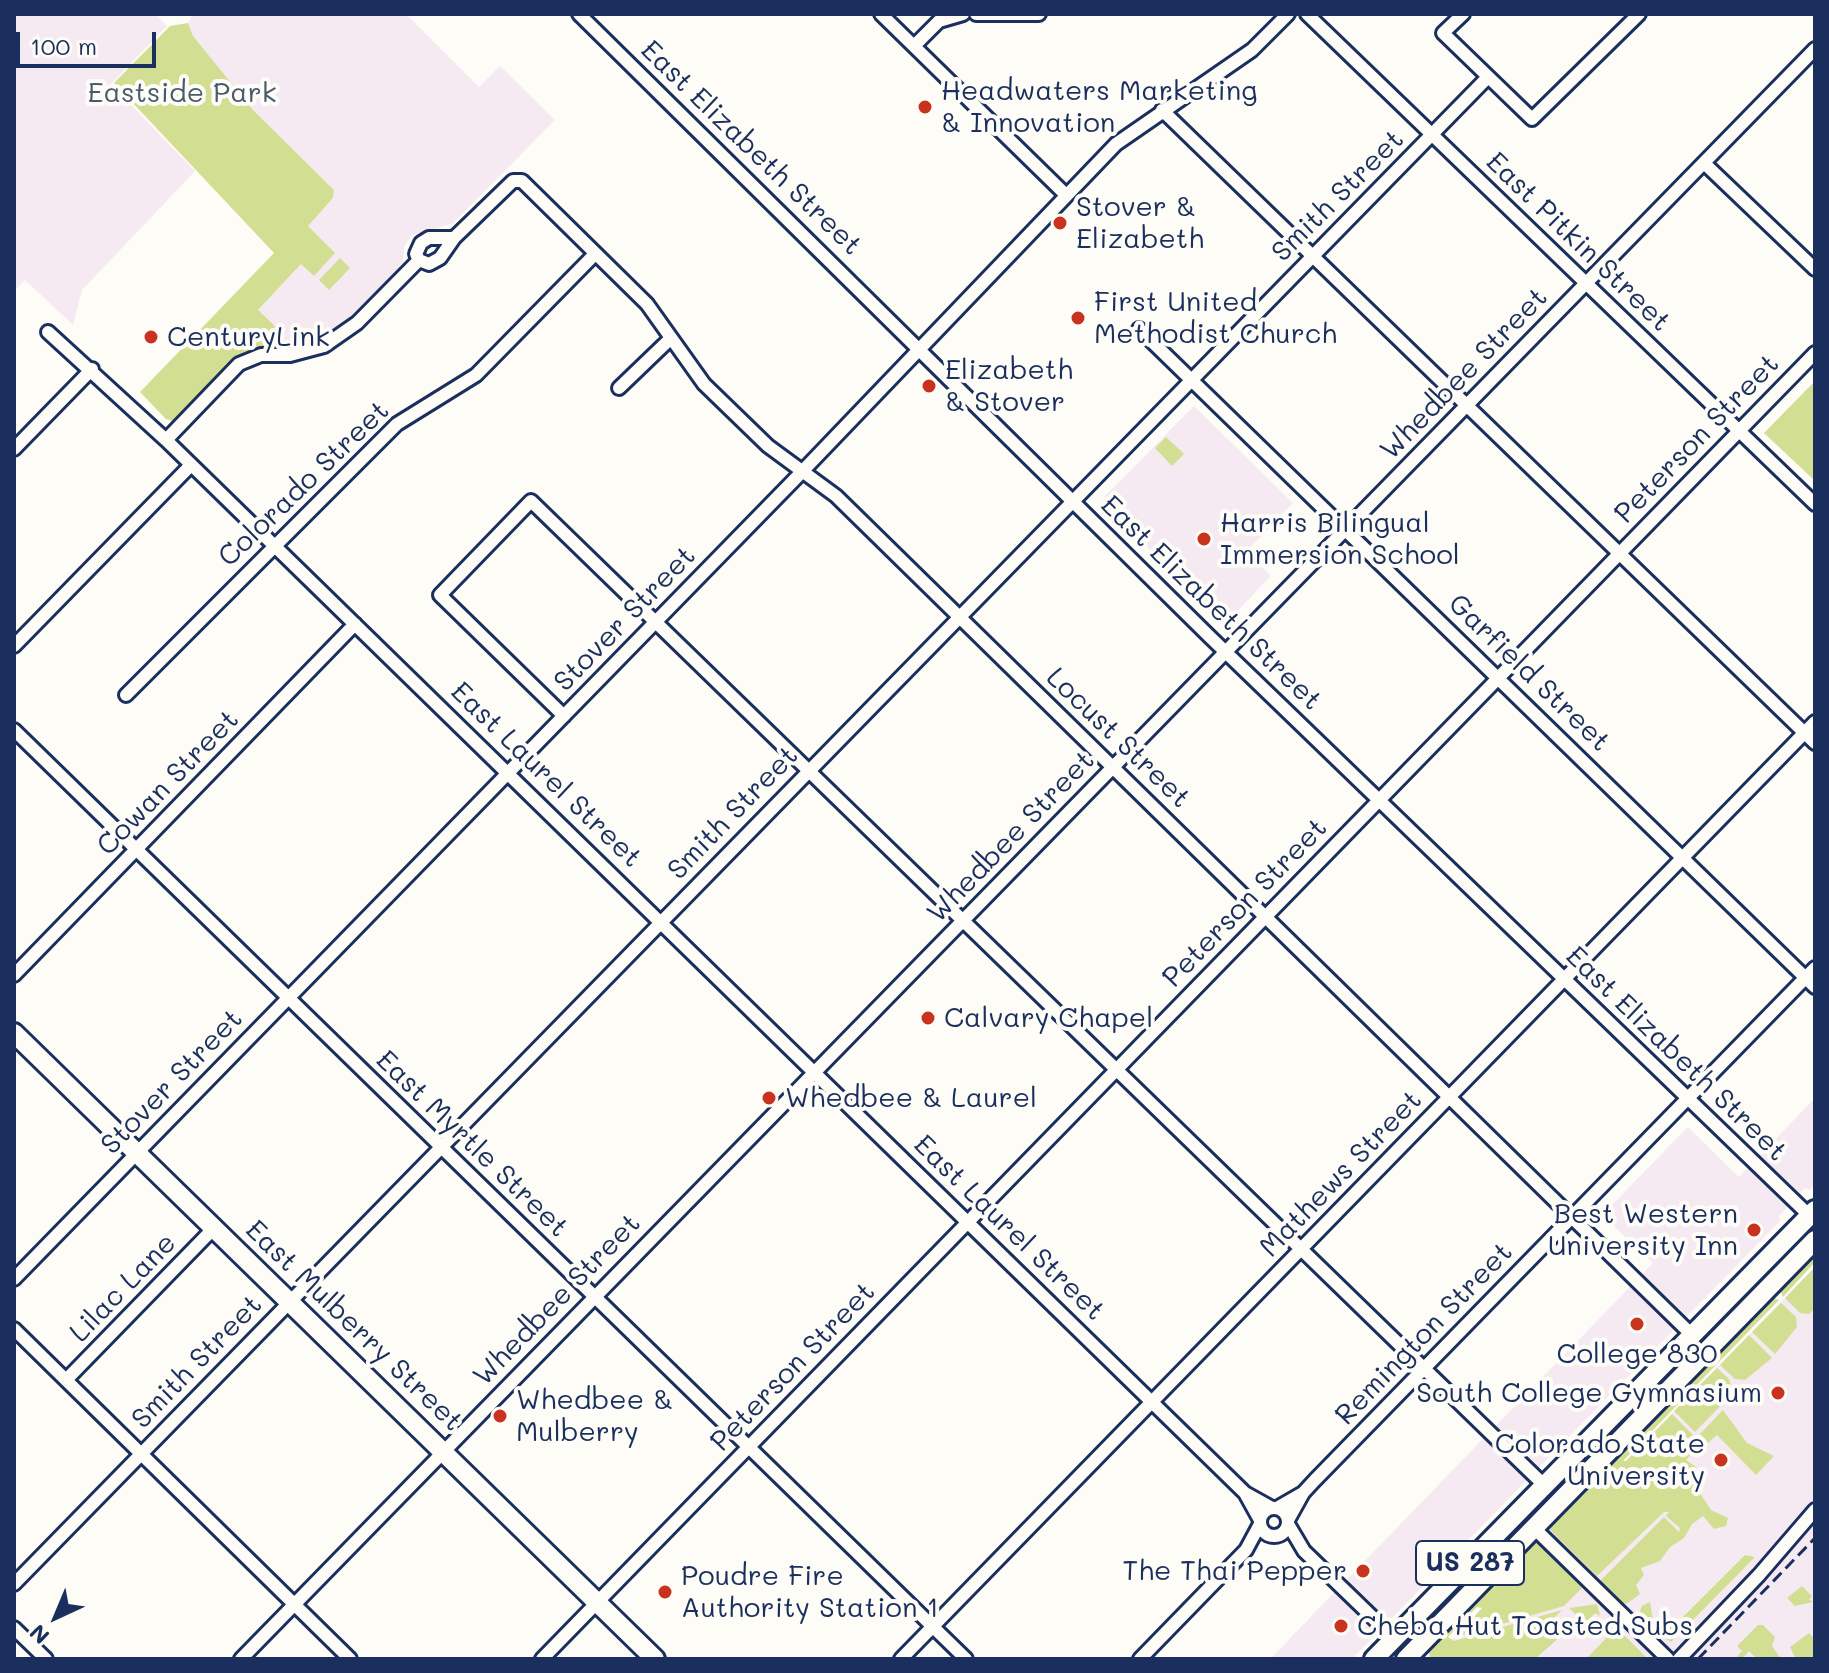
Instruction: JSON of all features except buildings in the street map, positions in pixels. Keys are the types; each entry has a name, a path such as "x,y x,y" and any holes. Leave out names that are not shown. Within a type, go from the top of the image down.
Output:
{"highway":[{"name":"East Mulberry Street","path":"14,1033 655,1659"},
{"name":"US 287","path":"1374,1659 1813,1216"},
{"name":"US 287","path":"1406,1659 1815,1240"},
{"path":"1666,1391 1693,1348 1692,1335"},
{"path":"1535,1527 1548,1504 1550,1494 1545,1486"}],"street":[{"name":"East Elizabeth Street","path":"579,14 920,348 1072,502 1813,1216"},
{"path":"881,14 1066,195"},
{"path":"914,46 939,21 963,14"},
{"path":"976,14 1039,14"},
{"name":"Stover Street","path":"14,1279 802,472 1126,135 1252,50 1288,14"},
{"name":"East Pitkin Street","path":"1307,14 1815,504"},
{"path":"1463,14 1443,33 1532,119 1639,14"},
{"name":"Whedbee Street","path":"241,1659 1815,49"},
{"name":"Smith Street","path":"14,1584 1488,77"},
{"path":"1162,110 1815,743"},
{"path":"1704,163 1815,269"},
{"name":"Locust Street","path":"454,238 513,181 522,181 647,304 704,384 768,446 836,496 1573,1215 1692,1335"},
{"path":"429,238 454,238 434,263 419,260 417,248 421,243 429,238"},
{"name":"Colorado Street","path":"126,695 397,424 466,382 490,363 595,254"},
{"path":"166,440 239,364 251,358 290,355 324,346 357,323 419,260"},
{"name":"Garfield Street","path":"1139,329 1812,978"},
{"name":"East Laurel Street","path":"48,332 92,369 509,772 1245,1493 1274,1508 1288,1522"},
{"path":"619,388 670,339"},
{"name":"Peterson Street","path":"542,1659 1815,353"},
{"path":"14,449 92,369"},
{"path":"14,646 191,465"},
{"path":"564,716 440,595 531,501 1545,1486"},
{"name":"Cowan Street","path":"14,975 355,624"},
{"name":"Mathews Street","path":"901,1659 1815,722"},
{"name":"East Myrtle Street","path":"14,730 966,1659"},
{"name":"Remington Street","path":"1273,1536 1284,1532 1303,1493 1688,1097 1812,978"},
{"name":"Lilac Lane","path":"66,1380 214,1228"},
{"path":"14,1329 350,1659"},
{"name":"East Laurel Street","path":"1245,1493 1260,1522 1273,1536"},
{"name":"Remington Street","path":"1260,1522 1274,1508 1303,1493"},
{"path":"1679,1659 1753,1582 1815,1510"},
{"path":"1140,1659 1246,1550 1260,1522"},
{"path":"1288,1522 1304,1551 1395,1639"},
{"path":"1535,1527 1668,1659"},
{"path":"1246,1550 1273,1536 1304,1551"},
{"path":"14,1628 46,1659"}],"shaded area":[{"path":"14,14 155,14 167,26 111,84 195,171 82,290 73,325 25,280 14,291"},
{"path":"193,14 406,14 479,87 500,66 555,120 452,224 412,235 404,247 403,262 336,333 319,342 286,350 265,349 258,310 301,264 294,241 333,198 334,190 253,110 216,65 193,36 188,23"},
{"path":"1194,406 1293,503 1246,552 1271,576 1226,623 1107,508 1103,498"},
{"path":"1815,1098 1815,1184 1810,1190 1805,1188 1779,1216 1780,1221 1352,1659 1270,1659 1653,1263 1602,1215 1688,1127 1739,1177"},
{"name":"Colorado State University","path":"1815,1267 1815,1659 1444,1659 1438,1653"}],"green space":[{"name":"Eastside Park","path":"188,23 193,36 253,110 334,190 333,198 308,226 335,253 314,276 301,264 258,310 281,332 265,349 238,359 175,422 166,419 140,392 274,253 114,83 170,26"},
{"path":"340,258 350,268 329,290 319,280"},
{"path":"1815,381 1815,481 1764,433"},
{"path":"1166,437 1184,454 1172,466 1155,448"},
{"path":"1815,1252 1815,1262 1783,1297 1780,1290 1783,1285"},
{"path":"1815,1267 1815,1308 1809,1314 1800,1313 1785,1298"},
{"path":"1772,1298 1779,1300 1623,1461 1672,1414 1694,1436 1687,1444 1694,1451 1686,1460 1696,1467 1687,1481 1694,1484 1711,1510 1728,1518 1726,1526 1714,1529 1703,1516 1692,1524 1684,1538 1670,1547 1660,1561 1641,1568 1644,1575 1636,1585 1640,1594 1628,1603 1618,1605 1602,1586 1601,1580 1664,1517 1679,1532 1680,1528 1666,1516 1669,1512 1664,1512 1597,1576 1547,1527"},
{"path":"1781,1303 1796,1317 1797,1327 1775,1354 1752,1332"},
{"path":"1749,1335 1772,1358 1745,1380 1735,1379 1720,1365"},
{"path":"1717,1368 1729,1379 1733,1393 1695,1432 1674,1411"},
{"path":"1723,1410 1747,1443 1774,1456 1756,1475 1717,1435 1708,1443 1700,1434"},
{"path":"1533,1538 1578,1578 1582,1588 1564,1606 1456,1637 1482,1608 1477,1607 1448,1637 1454,1641 1562,1610 1538,1634 1557,1620 1565,1629 1563,1634 1535,1659 1430,1659 1428,1648"},
{"path":"1745,1555 1755,1557 1671,1642 1658,1634 1639,1614 1642,1606 1650,1602 1653,1620 1671,1625 1678,1622"},
{"path":"1802,1586 1812,1596 1809,1599 1813,1602 1795,1606 1787,1598"},
{"path":"1597,1604 1600,1616 1595,1613 1585,1623 1569,1608"},
{"path":"1610,1624 1624,1624 1619,1630 1648,1659 1586,1659 1615,1629"},
{"path":"1758,1625 1763,1625 1775,1637 1772,1646 1781,1659 1757,1659 1749,1651 1742,1659 1735,1659 1742,1651 1737,1646"},
{"path":"1809,1633 1815,1639 1815,1659 1796,1659 1790,1647"}],"railway":[{"path":"1698,1659 1815,1538"}],"place":[{"name":"Headwaters Marketing & Innovation","path":"925,107"},
{"name":"Stover & Elizabeth","path":"1060,223"},
{"name":"First United Methodist Church","path":"1078,318"},
{"name":"CenturyLink","path":"151,337"},
{"name":"Elizabeth & Stover","path":"929,386"},
{"name":"Harris Bilingual Immersion School","path":"1204,539"},
{"name":"Calvary Chapel","path":"928,1018"},
{"name":"Whedbee & Laurel","path":"769,1098"},
{"name":"Best Western University Inn","path":"1754,1230"},
{"name":"College 830","path":"1637,1324"},
{"name":"South College Gymnasium","path":"1778,1393"},
{"name":"Whedbee & Mulberry","path":"500,1416"},
{"name":"Colorado State University","path":"1721,1460"},
{"name":"The Thai Pepper","path":"1363,1571"},
{"name":"Poudre Fire Authority Station 1","path":"665,1592"},
{"name":"Cheba Hut Toasted Subs","path":"1341,1626"}]}
